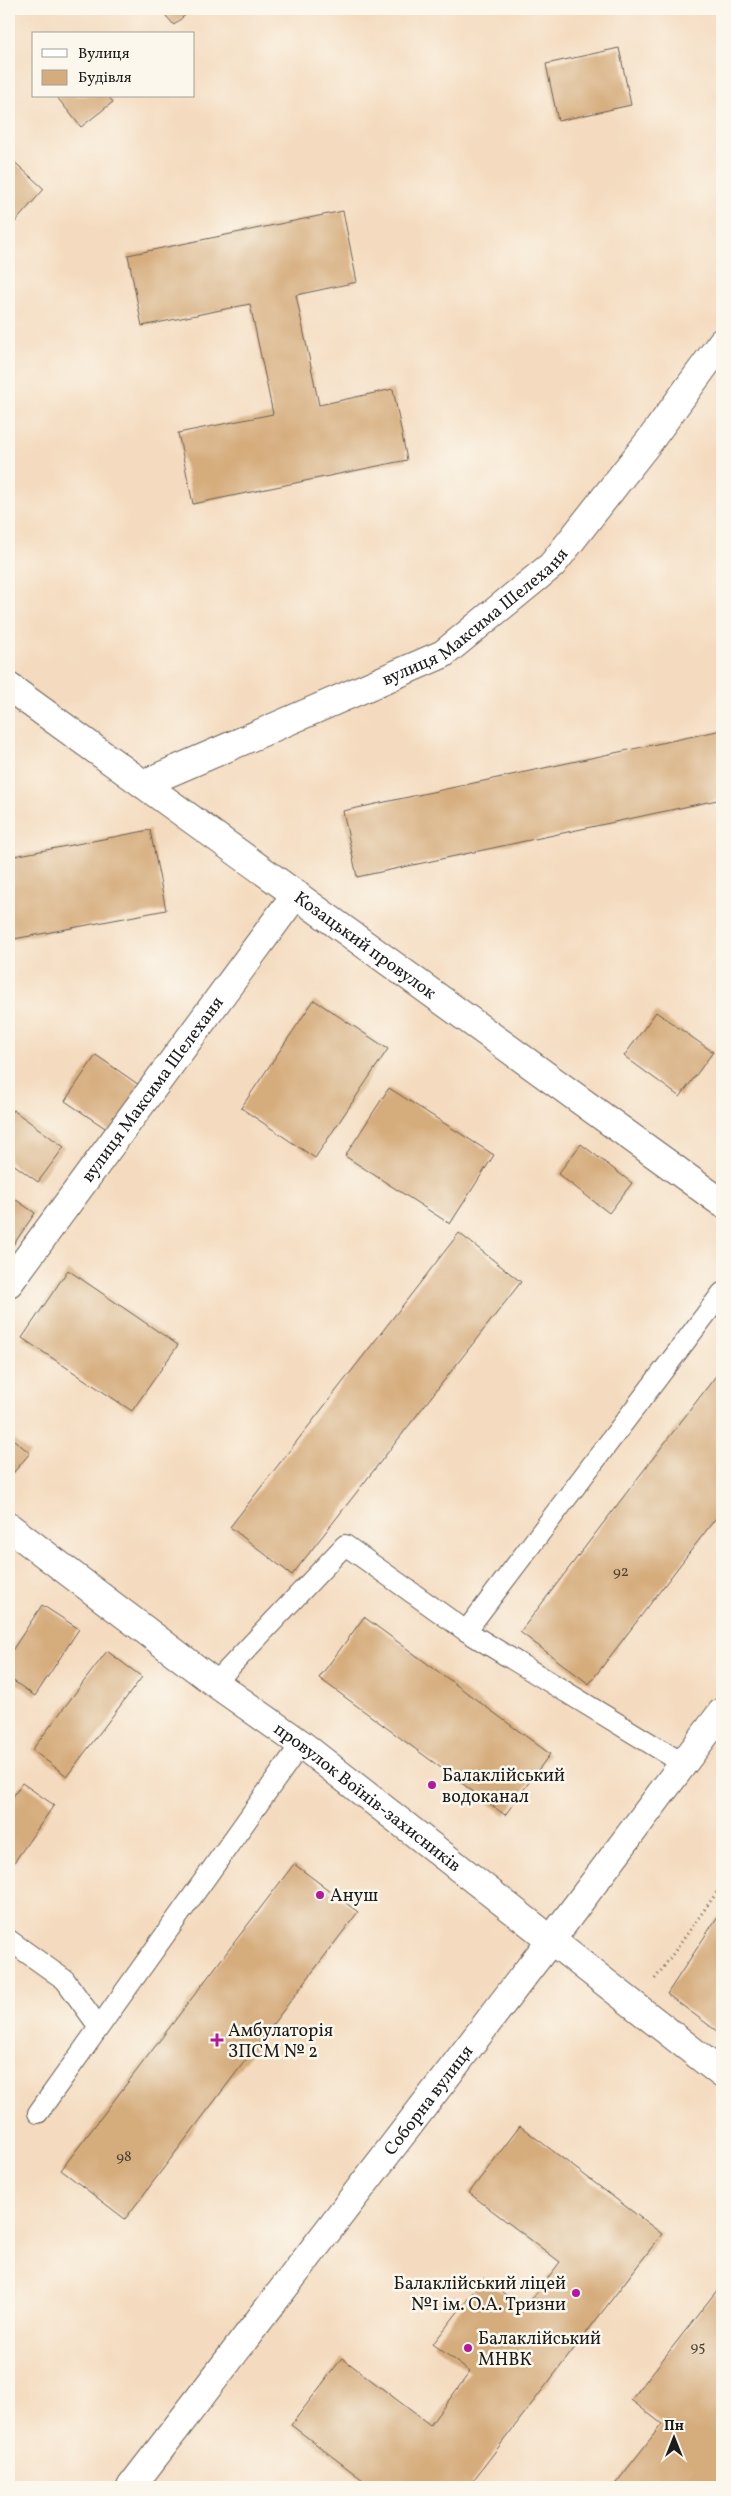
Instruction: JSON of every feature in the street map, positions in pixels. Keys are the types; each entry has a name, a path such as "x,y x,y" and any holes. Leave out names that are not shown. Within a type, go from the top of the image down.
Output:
{"street":[{"name":"вулиця Максима Шелеханя","path":"143,784 443,654 552,564 650,439 722,342"},
{"name":"Козацький провулок","path":"9,687 722,1202"},
{"name":"вулиця Максима Шелеханя","path":"9,1283 296,894"},
{"name":"провулок Воїнів-захисників","path":"9,1527 215,1683 301,1744 722,2074"},
{"name":"Соборна вулиця","path":"131,2487 551,1940 722,1712"}],"lane":[{"path":"466,1631 722,1293"},
{"path":"215,1683 345,1544 466,1631 684,1764"},
{"path":"38,2113 301,1744"},
{"path":"9,1940 65,1980 99,2026"}],"path":[{"path":"636,2006 722,1885"}],"building":[{"path":"160,9 192,9 174,25"},
{"path":"619,48 631,105 558,121 546,64"},
{"path":"58,98 110,98 113,102 81,127"},
{"path":"9,157 44,189 9,229"},
{"path":"343,211 357,282 296,295 319,405 393,389 407,460 193,504 178,433 273,414 250,304 142,326 128,255"},
{"path":"722,730 722,799 357,877 343,811"},
{"path":"150,830 166,910 9,940 9,857"},
{"path":"314,1000 388,1049 315,1158 241,1108"},
{"path":"656,1012 713,1052 680,1097 624,1056"},
{"path":"96,1055 142,1087 111,1132 65,1101"},
{"path":"389,1088 494,1155 450,1224 345,1156"},
{"path":"13,1110 64,1147 38,1182 9,1161 9,1115"},
{"path":"581,1144 632,1183 609,1213 558,1174"},
{"path":"9,1195 35,1213 9,1251"},
{"path":"459,1233 521,1282 292,1575 230,1527"},
{"path":"68,1270 178,1345 132,1411 22,1338"},
{"path":"722,1368 722,1510 589,1684 520,1632"},
{"path":"9,1436 30,1453 9,1478"},
{"path":"42,1605 79,1629 35,1696 9,1678 9,1655"},
{"path":"364,1617 550,1754 505,1815 319,1678"},
{"path":"107,1651 142,1677 67,1776 32,1750"},
{"path":"22,1783 54,1805 13,1864 9,1860 9,1803"},
{"path":"294,1864 358,1912 125,2219 61,2170"},
{"path":"722,1910 722,2035 667,1994"},
{"name":"Балаклійський ліцей №1 ім. О.А. Тризни","path":"520,2126 662,2234 468,2487 372,2487 291,2425 342,2358 430,2425 470,2372 433,2344 484,2278 524,2309 560,2262 469,2193"},
{"path":"718,2289 722,2292 722,2487 613,2487 662,2424 631,2400"}],"place":[{"name":"Балаклійський водоканал","path":"432,1785"},
{"name":"Ануш","path":"320,1895"},
{"name":"Амбулаторія ЗПСМ № 2","path":"217,2040"},
{"name":"Балаклійський ліцей №1 ім. О.А. Тризни","path":"576,2293"},
{"name":"Балаклійський МНВК","path":"468,2348"}]}
